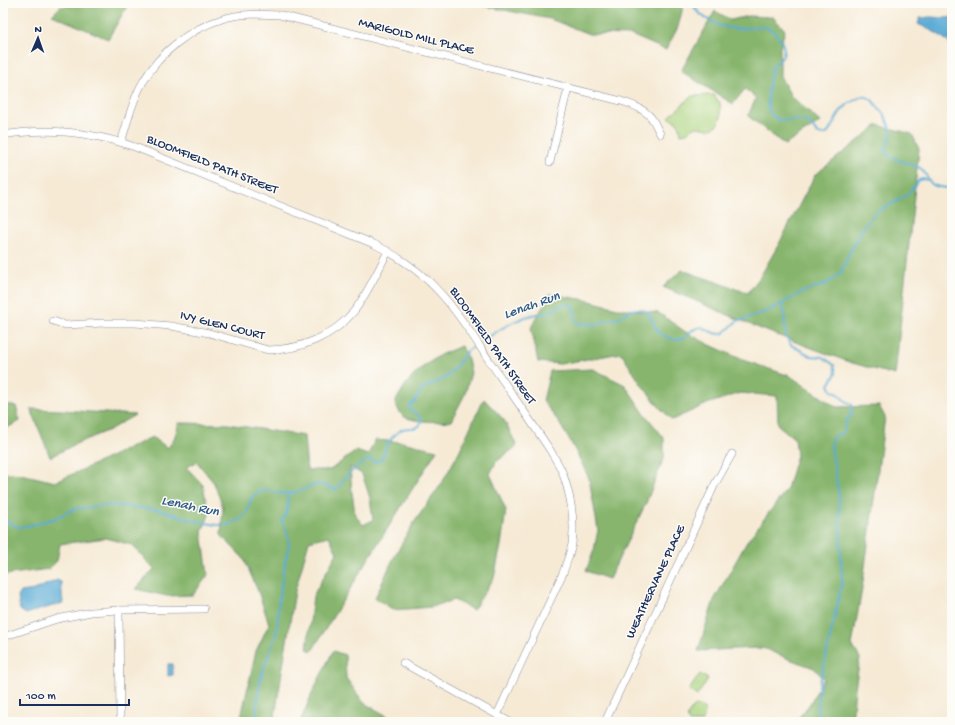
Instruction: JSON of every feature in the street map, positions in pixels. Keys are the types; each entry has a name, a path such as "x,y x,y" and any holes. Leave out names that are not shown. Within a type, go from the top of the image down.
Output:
{"street":[{"name":"MARIGOLD MILL PLACE","path":"121,142 137,94 143,82 152,68 176,43 196,30 223,18 262,14 280,15 621,101 635,106 647,113 654,120 660,134"},
{"path":"550,162 568,88"},
{"name":"BLOOMFIELD PATH STREET","path":"3,135 38,131 58,131 86,134 121,142 388,251 406,262 443,295 469,330 560,466 570,503 573,526 572,545 563,573 497,715"},
{"name":"IVY GLEN COURT","path":"53,321 65,325 135,323 171,326 214,334 268,350 295,348 314,341 326,334 354,311 368,289 388,251"},
{"name":"WEATHERVANE PLACE","path":"605,722 715,484 732,454"},
{"path":"3,637 57,619 91,612 119,610 204,609"},
{"path":"119,610 120,722"},
{"path":"402,663 510,722"}],"green space":[{"path":"82,3 126,3 126,8 108,39 52,15 60,7"},
{"path":"468,3 684,3 678,27 666,50 631,35 589,34 550,19"},
{"path":"715,11 731,20 748,16 773,17 785,30 780,47 780,76 791,96 820,122 785,145 748,116 756,98 745,89 733,104 681,71"},
{"path":"714,95 720,103 721,118 717,125 709,129 697,127 693,128 687,133 681,134 679,124 669,117 692,96"},
{"path":"878,125 912,134 919,149 895,375 849,362 761,329 663,287 682,270 748,293 760,277 780,242 815,175"},
{"path":"550,294 586,300 617,308 659,313 684,331 708,344 743,360 790,376 836,407 879,406 885,417 862,589 852,645 860,658 855,688 852,722 795,722 809,705 824,679 814,668 763,648 698,651 714,600 748,540 787,489 797,455 795,439 778,425 777,396 740,393 707,404 672,420 641,384 621,353 560,364 538,362 531,328"},
{"path":"461,346 468,359 471,373 465,394 451,421 432,422 417,420 410,419 401,414 395,402 406,384 420,369 440,355"},
{"path":"593,369 625,385 644,413 664,438 664,458 646,503 609,579 586,571 594,550 598,530 589,478 573,446 558,421 543,401 550,371"},
{"path":"484,399 504,420 517,446 496,462 490,474 506,510 494,578 473,610 454,600 431,607 394,610 375,598 393,559 413,524 442,483 459,452"},
{"path":"3,404 16,406 20,421 3,430"},
{"path":"31,409 135,415 109,430 50,457"},
{"path":"179,423 228,424 304,436 307,470 330,470 356,451 368,455 375,440 402,442 437,450 312,651 307,649 313,596 337,553 329,536 309,541 295,591 274,722 240,722 256,651 269,624 258,591 244,559 221,535 223,507 214,483 197,462 186,467 203,485 209,515 202,532 208,575 193,595 167,596 136,589 154,569 132,545 106,538 60,544 57,561 49,569 3,574 3,472 21,474 55,482 152,437 168,448 174,439","holes":["350,467 362,474 370,498 373,520 363,525 355,514"]},
{"path":"333,651 345,655 346,678 364,703 398,722 300,722 314,689"},
{"path":"700,674 708,679 697,696 689,690"},
{"path":"696,706 700,706 705,711 702,722 689,722 689,713"}],"water":[{"path":"952,17 952,43 949,43 938,34 918,24 920,18"},
{"path":"57,580 61,582 63,603 26,614 20,610 18,597 21,592 34,590"},
{"path":"168,664 173,664 173,675 168,676"}],"waterway":[{"path":"692,3 700,14 718,25 738,29 763,27 768,28 779,37 783,44 784,52 782,57 773,66 768,99 771,114 777,119 801,120 807,122 817,133 823,135 828,133 840,112 848,104 862,96 867,97 872,100 885,116 889,125 891,134 886,147 886,153 898,160 920,168 933,185 952,188"},
{"name":"Lenah Run","path":"481,343 500,329 514,322 528,316 546,314 563,304 573,306 576,320 580,324 598,324 618,318 631,310 638,309 644,310 650,316 658,332 675,340 681,339 688,335 691,331 702,327 717,334 724,333 737,321 774,308 800,293 826,284 836,277 841,272 860,232 874,214 908,194 919,180 928,180"},
{"path":"782,303 786,336 791,345 811,356 823,357 834,365 836,373 829,385 832,391 836,392 852,405 852,414 847,419 843,433 834,436 831,442 839,496 842,583 819,687 817,722"},
{"name":"Lenah Run","path":"3,518 18,527 28,526 56,518 74,509 112,505 160,510 195,521 217,525 228,525 239,520 247,513 251,498 257,493 265,490 277,493 293,493 318,484 325,485 335,490 348,475 368,459 376,462 382,459 388,443 400,431 404,429 416,428 421,424 422,420 417,414 410,410 410,406 415,401 422,389 447,377 467,351 477,345"},
{"path":"255,722 260,680 277,631 279,599 289,545 288,535 282,521 288,508 287,493"}]}
